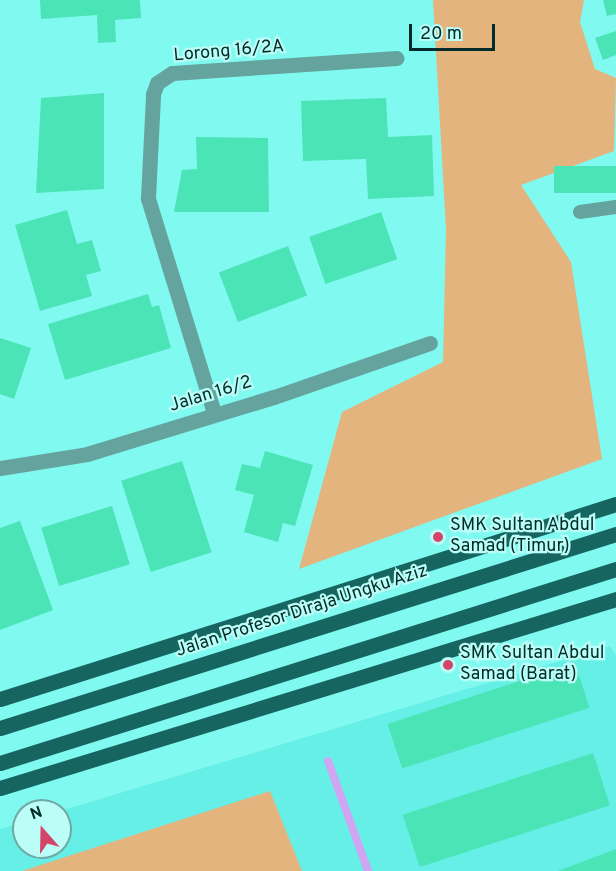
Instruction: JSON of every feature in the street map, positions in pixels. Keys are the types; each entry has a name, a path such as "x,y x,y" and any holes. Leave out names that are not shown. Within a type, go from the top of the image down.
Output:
{"main road":[{"path":"0,699 616,504"},
{"name":"Jalan Profesor Diraja Ungku Aziz","path":"0,728 616,534"},
{"path":"0,763 616,569"},
{"path":"0,788 616,599"}],"street":[{"name":"Lorong 16/2A","path":"214,413 148,198 153,94 157,83 172,73 396,58"},
{"name":"Jalan 16/2","path":"0,468 87,454 214,413 274,397 430,343"}],"lane":[{"path":"580,212 616,207"}],"shaded area":[{"path":"433,0 584,0 580,22 595,69 616,78 614,151 521,185 571,262 602,459 299,569 342,412 443,362 446,229"},
{"path":"610,646 616,655 616,871 0,871 0,829 12,826 12,859 72,859 72,807"},
{"path":"270,791 302,871 22,871 59,859 72,859 72,855"}],"building":[{"path":"40,0 140,0 141,18 115,20 116,42 98,43 97,15 41,19"},
{"path":"603,0 616,0 616,14 607,16"},
{"path":"616,31 616,55 603,60 595,38"},
{"path":"104,93 104,189 36,193 41,98"},
{"path":"386,98 388,137 432,135 434,196 368,199 366,159 303,161 301,101"},
{"path":"196,137 268,138 269,212 174,212 182,170 197,169"},
{"path":"554,166 616,166 616,193 554,193"},
{"path":"67,210 77,244 92,240 101,271 86,275 92,296 40,311 15,225"},
{"path":"381,212 397,259 325,284 309,237"},
{"path":"288,246 307,295 238,322 219,273"},
{"path":"148,294 152,307 159,305 171,348 65,380 48,324"},
{"path":"0,338 31,348 14,399 0,394"},
{"path":"265,451 313,465 295,526 283,523 278,542 244,532 254,495 235,490 242,464 260,468"},
{"path":"182,461 212,552 151,572 121,481"},
{"path":"112,506 130,564 59,586 41,528"},
{"path":"20,521 53,610 0,630 0,528"},
{"path":"575,663 590,708 402,769 388,724"},
{"path":"593,753 610,805 420,867 403,815"},
{"path":"616,849 616,871 558,871"}],"waterway":[{"path":"328,761 368,871"}],"place":[{"name":"SMK Sultan Abdul Samad (Timur)","path":"438,537"},
{"name":"SMK Sultan Abdul Samad (Barat)","path":"448,665"}]}
